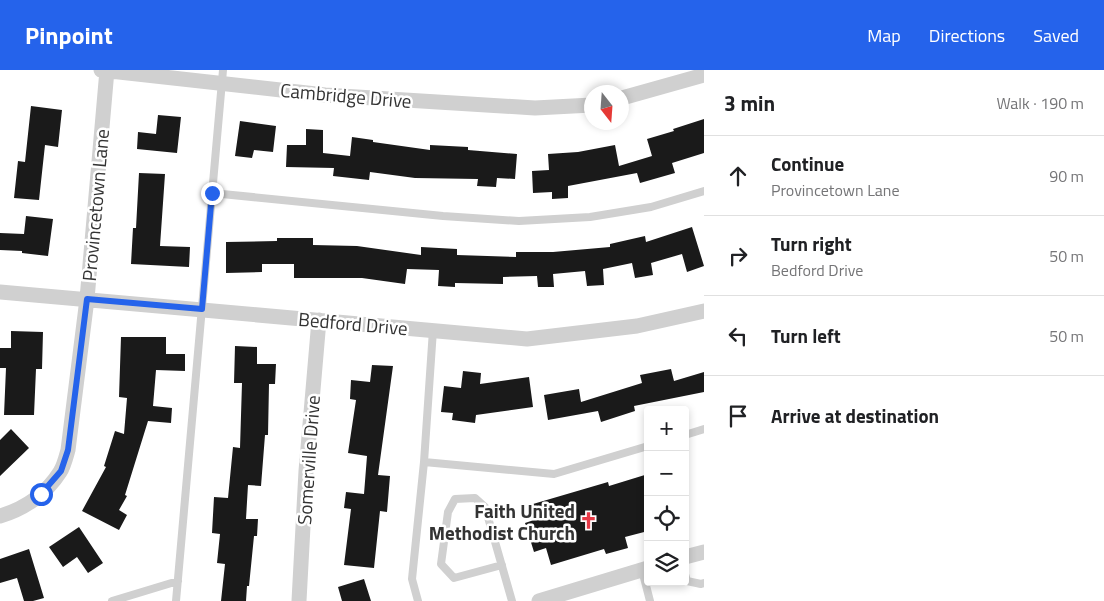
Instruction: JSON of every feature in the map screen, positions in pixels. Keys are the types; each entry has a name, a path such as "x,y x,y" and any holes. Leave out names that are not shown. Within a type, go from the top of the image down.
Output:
{"street":[{"name":"Cambridge Drive","path":"101,70 223,77 325,95 535,108 584,105"},
{"name":"Provincetown Lane","path":"0,516 16,511 41,494 61,471 68,450 87,299 107,70"},
{"path":"629,96 704,75"},
{"name":"Bedford Drive","path":"0,292 527,339 638,326 704,311"},
{"name":"Somerville Drive","path":"299,601 306,471 319,320"},
{"path":"689,556 704,552"},
{"path":"539,601 644,569"}],"lane":[{"path":"176,601 223,77"},
{"path":"212,193 443,216 519,220 590,217 651,207 704,192"},
{"path":"418,601 412,579 424,462 433,330"},
{"path":"689,434 704,429"},
{"path":"424,462 554,474 644,447"},
{"path":"502,565 454,578 441,564 448,512 455,499 475,498 485,507 502,565 512,601"},
{"path":"112,601 178,581"},
{"path":"689,581 704,583"},
{"path":"648,586 650,601"}],"building":[{"path":"31,106 62,110 58,147 45,145 39,200 14,198 18,161 25,162"},
{"path":"158,115 181,117 177,153 137,149 138,132 156,134"},
{"path":"704,119 704,153 672,163 675,173 640,183 637,173 568,186 568,198 552,199 552,192 533,193 532,171 549,170 548,154 578,152 615,145 619,166 652,156 647,139"},
{"path":"240,121 276,126 273,152 254,150 252,158 235,156"},
{"path":"306,129 323,130 323,153 350,156 352,137 430,150 430,145 468,147 468,150 517,154 515,179 497,178 496,187 477,186 478,179 415,178 370,172 369,180 333,176 334,168 286,167 287,145 306,145"},
{"path":"139,173 165,174 160,246 190,247 189,267 131,264 133,228 136,228"},
{"path":"26,216 53,219 48,256 22,253 22,251 0,250 0,233 24,234"},
{"path":"692,227 704,266 687,272 682,254 651,263 653,275 635,278 632,263 603,269 604,285 587,286 585,271 553,274 554,287 538,287 537,276 503,277 503,284 455,283 455,287 438,286 439,270 407,269 405,284 362,278 294,278 294,264 262,264 262,272 226,273 226,242 277,241 277,238 313,238 313,245 357,246 421,255 421,247 457,249 457,255 516,257 516,252 553,252 610,247 610,244 645,236 646,242"},
{"path":"11,331 43,332 42,369 36,369 34,415 4,415 6,368 0,368 0,348 11,348"},
{"path":"121,337 166,337 166,354 185,354 185,371 156,370 153,406 172,408 171,423 148,421 125,495 127,496 119,510 127,515 119,530 82,511 106,467 104,466 115,431 124,434 127,398 119,397"},
{"path":"235,346 257,347 257,364 276,364 275,384 269,384 268,435 265,435 261,486 248,485 246,519 258,519 246,601 221,601 225,564 217,563 220,534 212,533 214,497 228,498 233,447 240,448 242,383 234,383"},
{"path":"372,365 393,366 378,475 390,476 387,512 380,511 374,568 344,565 351,509 344,508 346,492 364,494 367,456 348,453 356,400 350,399 351,380 370,382"},
{"path":"671,369 674,381 704,372 704,392 634,406 635,411 601,422 598,411 548,420 544,395 579,389 581,402 642,383 640,375"},
{"path":"463,371 481,373 480,384 529,377 533,407 476,415 475,423 452,420 453,413 441,412 444,386 461,388"},
{"path":"11,429 29,448 0,476 0,440"},
{"name":"Faith United Methodist Church","path":"644,475 644,532 625,537 628,548 606,554 604,549 551,565 546,548 534,552 525,523 537,519 533,504 608,482 609,486"},
{"path":"79,527 103,563 88,573 77,557 63,567 49,547"},
{"path":"29,549 44,598 24,601 17,578 0,583 0,559"},
{"path":"364,579 371,601 342,601 338,587"}],"place":[{"name":"Faith United Methodist Church","path":"589,521"}],"route":[{"path":"41,494 61,471 68,450 87,299 202,309 212,193"}]}
